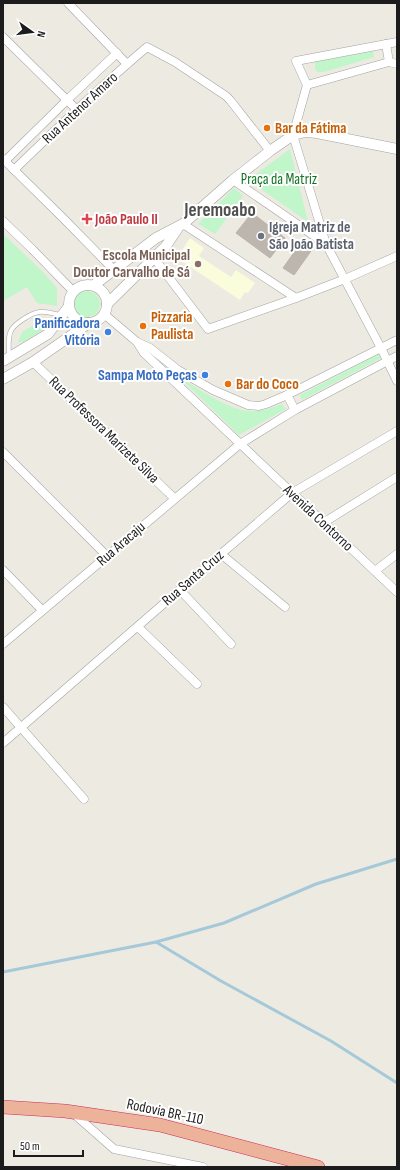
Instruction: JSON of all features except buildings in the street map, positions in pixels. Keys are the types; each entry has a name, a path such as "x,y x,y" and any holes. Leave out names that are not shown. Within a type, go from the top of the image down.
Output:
{"highway":[{"name":"Rodovia BR-110","path":"3,1107 73,1112 160,1125 283,1162 313,1166"}],"street":[{"path":"68,3 127,64"},
{"path":"3,37 77,110"},
{"path":"397,42 296,61 307,85 293,135 326,244 388,361 397,381"},
{"path":"307,85 393,63 386,44"},
{"name":"Rua Antenor Amaro","path":"14,170 77,110 147,47 175,62 226,96 270,151"},
{"name":"Rua Antenor Amaro","path":"4,160 117,53"},
{"path":"89,323 83,322 74,317 71,312 69,306 70,297 73,291 81,286 94,285 156,238 181,225 233,180 293,135 306,132 317,133 397,149"},
{"path":"4,160 114,270"},
{"path":"233,180 326,244"},
{"path":"3,221 73,291"},
{"path":"3,379 33,362 89,323 96,321 105,309 166,246 181,225"},
{"path":"181,225 296,298"},
{"path":"154,258 208,329 296,298 345,279 397,256"},
{"path":"94,285 103,292 106,298 105,309 137,342 150,348 178,370 196,381 248,405 258,406 266,404 287,395 397,340"},
{"path":"6,360 48,334 69,306"},
{"name":"Avenida Contorno","path":"137,342 144,353 397,592"},
{"name":"Rua Aracaju","path":"3,644 174,498 240,444 295,410 397,356"},
{"name":"Rua Professora Marizete Silva","path":"33,362 174,498"},
{"path":"287,395 295,410"},
{"name":"Rua Santa Cruz","path":"3,743 292,493 397,431"},
{"path":"3,452 107,556"},
{"path":"323,523 397,477"},
{"path":"221,554 285,607"},
{"path":"375,572 397,554"},
{"path":"3,570 42,610"},
{"path":"180,590 231,644"},
{"path":"138,627 196,684"},
{"path":"3,707 84,800"},
{"path":"73,1112 114,1149 203,1167"}],"lane":[{"path":"6,360 12,329 19,322 38,312 62,315"}],"shaded area":[{"name":"Escola Municipal Doutor Carvalho de Sá","path":"190,238 204,248 199,256 231,277 236,270 255,283 248,293 245,292 240,300 177,258"}],"green space":[{"path":"373,51 374,57 324,72 317,72 315,68 315,62"},
{"name":"Praça da Matriz","path":"290,149 308,222 248,180"},
{"path":"234,188 243,196 215,234 198,224"},
{"path":"3,234 41,270 57,288 57,306 37,303 27,287 3,301"},
{"path":"87,291 96,295 100,304 96,313 87,317 78,313 74,304 78,295"},
{"path":"52,320 45,329 23,342 18,342 22,332 41,321"},
{"path":"379,354 381,358 302,400 300,395"},
{"path":"178,376 222,402 241,410 257,411 282,404 286,409 239,435"}],"waterway":[{"path":"3,972 156,942 224,923 316,884 397,859"},
{"path":"156,942 221,981 331,1041 397,1083"}],"place":[{"name":"Bar da Fátima","path":"267,128"},
{"name":"João Paulo II","path":"87,219"},
{"name":"Igreja Matriz de São João Batista","path":"261,236"},
{"name":"Escola Municipal Doutor Carvalho de Sá","path":"198,264"},
{"name":"Pizzaria Paulista","path":"143,326"},
{"name":"Panificadora Vitória","path":"108,332"},
{"name":"Sampa Moto Peças","path":"205,375"},
{"name":"Bar do Coco","path":"228,384"}],"district":[{"name":"Jeremoabo","path":"220,210"}]}
